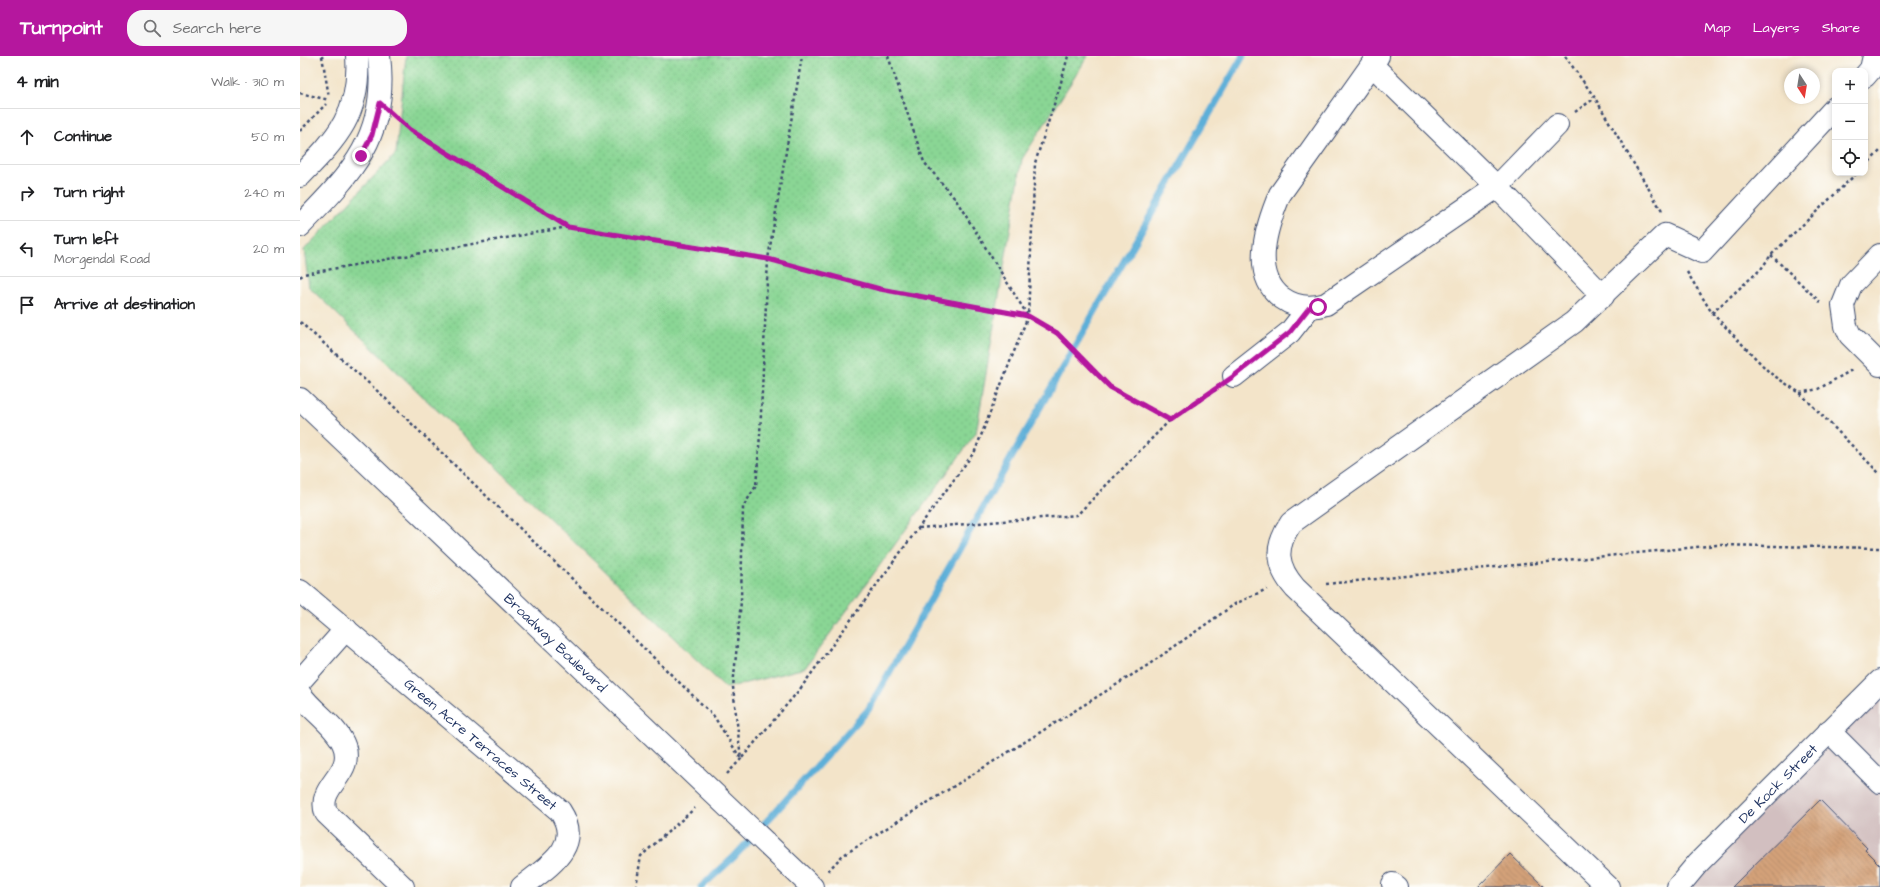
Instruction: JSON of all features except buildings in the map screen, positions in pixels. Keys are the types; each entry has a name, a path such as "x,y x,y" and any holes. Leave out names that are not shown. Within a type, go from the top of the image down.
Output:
{"street":[{"path":"300,176 331,144 341,131 355,97 358,69 357,56"},
{"path":"300,226 331,195 361,156 372,135 380,103 382,75 379,56"},
{"path":"1557,125 1496,187 1326,304 1309,308 1287,302 1272,288 1264,268 1264,252 1272,214 1280,194 1375,61 1496,187 1603,296"},
{"path":"1608,887 1295,588 1287,579 1282,569 1279,557 1280,545 1284,533 1291,523 1574,322 1603,296 1665,235 1702,252 1832,111"},
{"path":"1877,362 1850,335 1844,316 1843,305 1851,285 1880,255"},
{"path":"1234,376 1290,332 1309,308"},
{"name":"Broadway Boulevard","path":"300,399 805,881"},
{"name":"Green Acre Terraces Street","path":"300,591 560,811 566,819 568,828 566,846 561,854 522,887"},
{"path":"300,681 346,629"},
{"name":"De Kock Street","path":"1678,887 1698,862 1880,681"},
{"path":"300,694 306,703 339,735 344,744 345,763 343,772 326,793 324,807 326,813 403,887"},
{"path":"1829,731 1880,782"}],"path":[{"path":"322,56 329,100"},
{"path":"741,759 733,687 741,601 743,507 756,486 760,435 768,259 802,56"},
{"path":"888,56 924,162 956,200 1028,316"},
{"path":"715,795 741,759 800,690 975,451 1028,316 1035,163 1068,56"},
{"path":"1565,56 1595,98 1669,224 1665,235"},
{"path":"300,93 329,100 355,97"},
{"path":"300,131 329,100"},
{"path":"380,103 410,130 568,227"},
{"path":"1868,163 1880,151"},
{"path":"1712,313 1761,269 1771,255 1854,176"},
{"path":"300,277 304,274 568,227 768,259 880,289 1028,316 1057,333 1110,387 1170,420"},
{"path":"1771,255 1828,309 1844,316"},
{"path":"1685,268 1712,313 1770,373 1800,393 1880,474"},
{"path":"300,322 383,396 713,715 741,759"},
{"path":"1800,393 1818,389 1877,362"},
{"path":"919,528 1077,515 1170,420 1234,376"},
{"path":"636,887 641,856 694,809"}],"shaded area":[{"path":"1880,679 1880,887 1677,887"}],"green space":[{"path":"406,56 1088,56 1022,159 976,433 805,668 726,688 309,287 304,250 396,153"}],"waterway":[{"path":"701,887 734,857 868,710 1072,351 1243,56"}],"route":[{"path":"361,156 372,135 380,103 410,130 568,227 768,259 880,289 1028,316 1057,333 1110,387 1170,420 1234,376 1290,332 1309,308 1318,307"}]}
